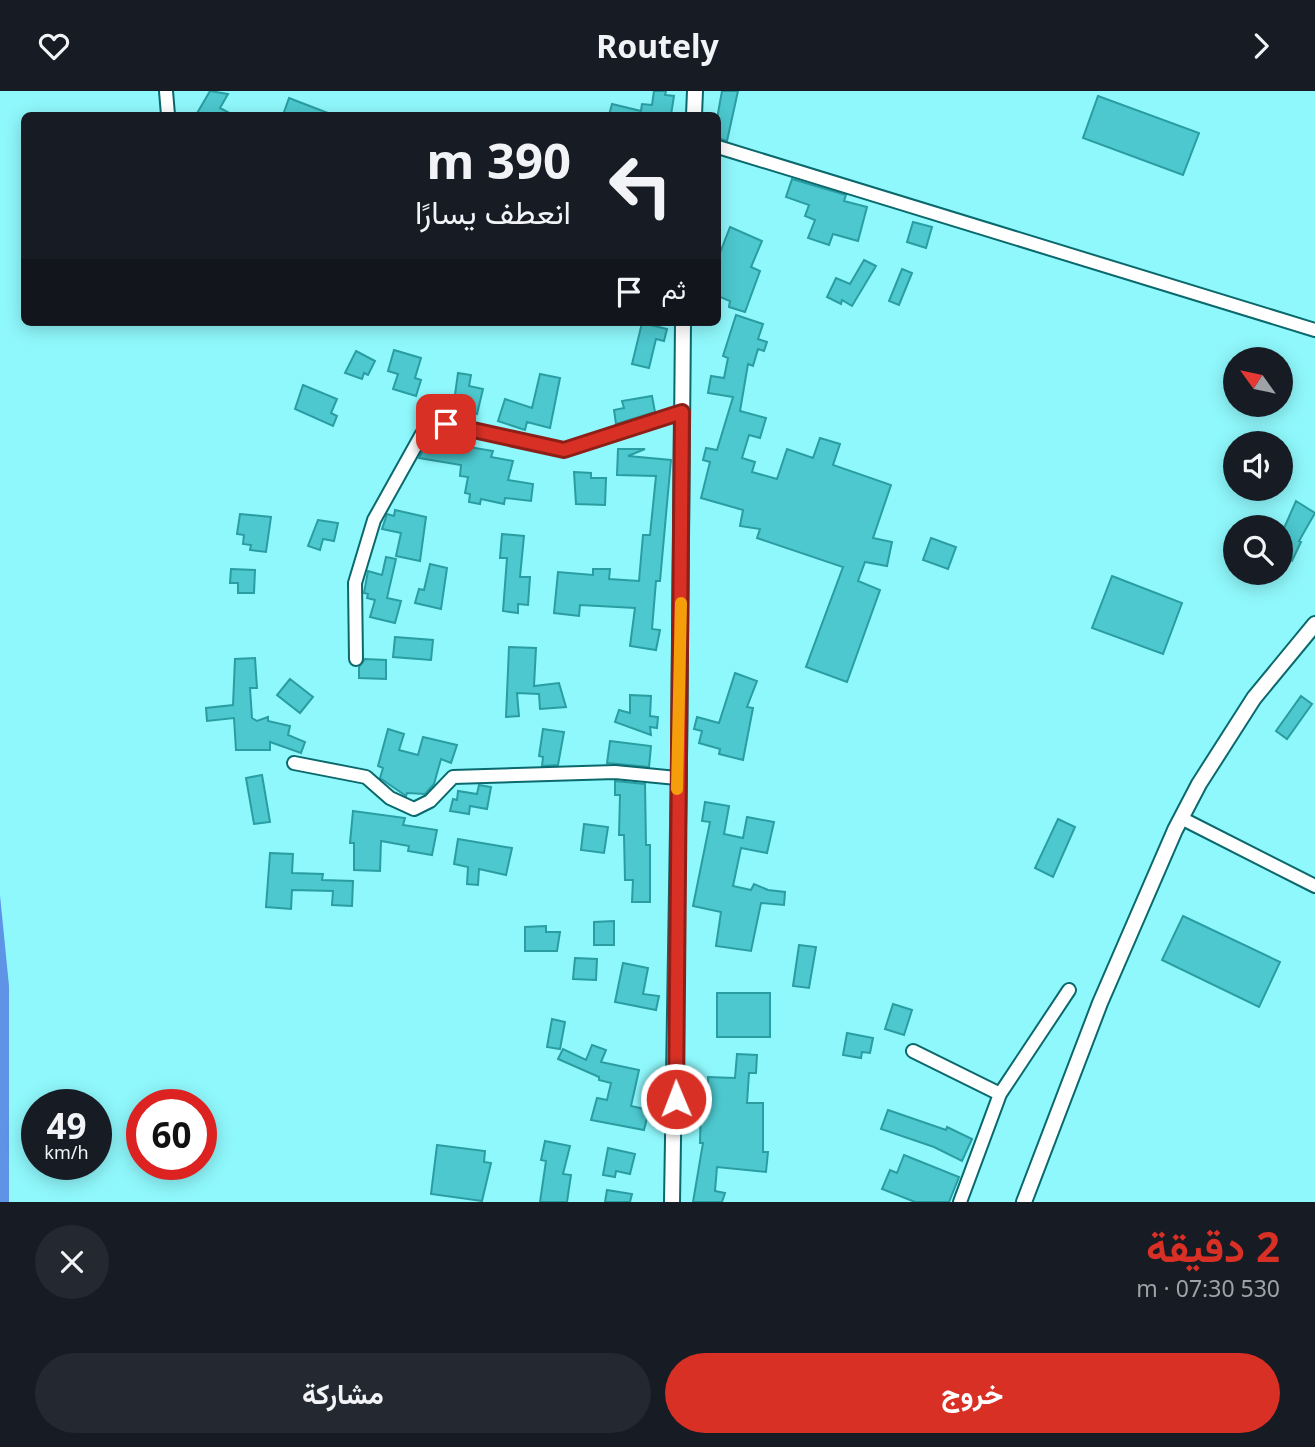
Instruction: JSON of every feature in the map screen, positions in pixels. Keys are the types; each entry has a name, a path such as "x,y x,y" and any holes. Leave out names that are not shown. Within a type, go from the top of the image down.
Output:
{"main road":[{"path":"694,112 695,91"},
{"path":"672,1202 676,1099 683,326"},
{"path":"1024,1202 1100,1003 1181,818 1254,698 1315,624"}],"street":[{"path":"166,91 168,112"},
{"path":"721,148 1315,330"},
{"path":"356,659 355,583 374,520 422,434 446,424 564,450 682,412"},
{"path":"294,763 366,777 390,798 414,809 430,801 453,777 615,772 677,778"},
{"path":"1181,818 1315,886"},
{"path":"960,1202 1000,1094 1069,990"},
{"path":"913,1051 1000,1094"}],"water":[{"path":"0,895 9,986 9,1202 0,1202"}],"building":[{"path":"210,91 228,94 220,108 227,112 198,112"},
{"path":"654,91 666,91 665,95 674,96 671,112 610,112 612,104 641,111 642,104 652,105"},
{"path":"722,91 738,91 727,141 721,139 721,112 718,112"},
{"path":"1098,96 1199,133 1183,175 1083,138"},
{"path":"289,98 325,112 284,112"},
{"path":"792,179 846,195 844,201 867,207 858,241 833,234 829,245 808,238 815,220 805,216 809,205 786,197"},
{"path":"913,222 932,227 926,248 907,242"},
{"path":"730,227 762,241 751,267 760,271 745,312 729,307 730,301 721,297 721,250"},
{"path":"864,260 876,266 852,306 842,300 841,304 827,297 836,278 850,284"},
{"path":"902,269 912,273 899,305 889,301"},
{"path":"736,315 763,324 758,339 767,342 764,351 758,349 753,366 748,364 740,411 766,418 760,438 749,435 742,458 755,462 752,472 777,479 787,449 813,458 820,438 840,444 833,465 891,485 873,538 892,542 887,566 865,562 858,581 880,590 847,682 806,667 843,567 757,538 760,529 740,526 743,510 701,498 710,462 703,460 706,448 717,450 733,397 708,393 711,376 724,378 728,358 723,356"},
{"path":"641,326 667,329 664,341 656,339 649,368 632,364"},
{"path":"394,350 421,358 415,378 421,380 416,396 393,389 398,374 388,371"},
{"path":"356,351 375,361 368,375 364,373 362,379 345,373"},
{"path":"458,373 471,375 469,386 483,389 477,414 453,409"},
{"path":"540,374 560,378 550,428 527,422 525,430 498,421 505,399 532,408"},
{"path":"303,385 337,399 331,413 337,416 333,426 295,409"},
{"path":"652,396 655,412 616,424 614,410 624,408 622,401"},
{"path":"441,436 452,438 451,444 493,451 491,457 513,461 508,480 533,484 531,501 505,498 504,504 481,499 480,504 469,502 470,494 465,493 468,477 460,476 461,465 419,458 424,448 428,449 430,440"},
{"path":"618,449 645,449 628,456 671,460 660,581 656,581 652,629 660,630 656,650 630,646 635,608 580,605 579,616 554,613 558,572 593,575 593,569 610,569 609,579 639,581 643,535 650,535 656,476 617,475"},
{"path":"574,472 591,473 591,478 606,478 605,505 576,504"},
{"path":"1296,501 1315,513 1299,541 1301,542 1293,559 1293,515 1290,515"},
{"path":"395,510 426,517 420,561 396,556 401,533 382,529 387,514 394,516"},
{"path":"240,514 271,517 266,552 250,550 251,545 243,544 244,535 237,534"},
{"path":"318,520 338,523 334,541 323,539 320,550 308,546"},
{"path":"502,534 524,536 520,577 530,577 528,605 518,604 518,613 503,611 507,558 500,558"},
{"path":"931,538 956,547 948,569 923,560"},
{"path":"386,557 396,559 387,598 401,601 395,623 370,617 375,600 367,598 368,594 364,593 368,571 382,575"},
{"path":"430,564 447,568 441,609 415,603 419,589 424,590"},
{"path":"231,569 255,570 254,593 238,593 238,583 230,583"},
{"path":"1112,576 1182,603 1163,654 1092,628"},
{"path":"395,637 433,640 431,660 393,657"},
{"path":"509,647 536,648 534,686 559,683 566,707 540,709 539,694 517,693 519,716 506,717"},
{"path":"255,658 257,688 250,688 252,718 257,721 268,717 268,721 290,726 288,735 305,742 301,753 270,742 270,750 236,750 234,718 207,721 206,708 233,705 235,659"},
{"path":"365,659 386,660 386,679 359,678 359,667"},
{"path":"735,673 757,681 747,707 753,708 743,760 719,754 720,749 699,743 702,731 694,729 697,717 719,723"},
{"path":"290,679 313,697 300,713 277,695"},
{"path":"630,695 651,696 650,716 658,717 657,728 650,727 651,735 615,722 619,710 630,713"},
{"path":"1301,696 1312,704 1287,739 1276,731"},
{"path":"388,729 404,734 399,750 418,755 423,737 457,745 451,763 441,759 434,784 425,794 407,793 406,796 380,778 383,768 378,766"},
{"path":"543,729 564,732 558,765 542,766 543,757 539,756"},
{"path":"610,741 651,746 649,767 607,763"},
{"path":"262,775 270,822 254,824 246,778"},
{"path":"615,781 645,784 646,845 650,845 650,902 632,902 633,880 625,880 624,835 619,835 620,795 615,795"},
{"path":"479,785 491,787 487,809 470,806 469,814 450,811 453,799 457,800 458,791 477,794"},
{"path":"705,802 729,806 724,834 743,838 747,817 774,822 767,853 741,848 733,886 751,890 754,884 768,890 785,892 784,905 761,903 751,951 716,946 721,912 693,906 710,822 702,821"},
{"path":"353,811 405,818 403,825 437,830 432,855 408,851 409,846 381,841 380,871 354,870 354,843 350,843"},
{"path":"1058,819 1075,827 1053,877 1035,868"},
{"path":"584,824 608,827 604,853 581,850"},
{"path":"458,839 512,848 506,875 479,869 478,885 467,884 468,867 454,864"},
{"path":"270,853 293,854 292,873 323,874 322,880 353,881 352,906 332,905 333,891 292,890 291,909 266,907"},
{"path":"1183,916 1280,962 1259,1007 1162,960"},
{"path":"614,921 614,945 594,945 594,922"},
{"path":"546,926 546,932 560,932 557,951 525,951 525,927"},
{"path":"799,945 816,947 809,988 793,986"},
{"path":"575,958 597,959 596,980 573,979"},
{"path":"623,963 648,968 643,994 659,996 656,1010 615,1002"},
{"path":"717,993 770,993 770,1037 717,1037"},
{"path":"893,1004 912,1010 904,1035 885,1029"},
{"path":"552,1019 565,1022 560,1049 547,1047"},
{"path":"847,1033 873,1038 870,1053 862,1052 861,1058 843,1055"},
{"path":"592,1045 606,1050 601,1062 639,1070 631,1106 649,1110 644,1130 591,1120 597,1098 607,1100 611,1083 599,1080 599,1077 558,1059 563,1049 586,1060"},
{"path":"737,1054 757,1055 756,1073 749,1073 747,1103 763,1103 763,1152 768,1152 766,1172 717,1167 715,1191 725,1193 722,1202 693,1202 703,1143 700,1143 701,1099 708,1099 708,1077 735,1078"},
{"path":"888,1110 946,1130 947,1127 972,1139 962,1161 934,1147 881,1129"},
{"path":"545,1141 570,1146 563,1174 571,1175 567,1202 540,1202 546,1161 541,1160"},
{"path":"437,1145 485,1151 484,1162 491,1163 482,1201 431,1194"},
{"path":"608,1148 635,1154 630,1174 616,1171 615,1177 603,1175"},
{"path":"904,1155 959,1177 949,1202 915,1202 882,1189 890,1170 897,1173"},
{"path":"607,1190 632,1194 630,1202 605,1202"}],"slow traffic":[{"path":"677,789 681,603"}],"route":[{"path":"446,424 564,450 682,412 675,952 676,1099"}]}
